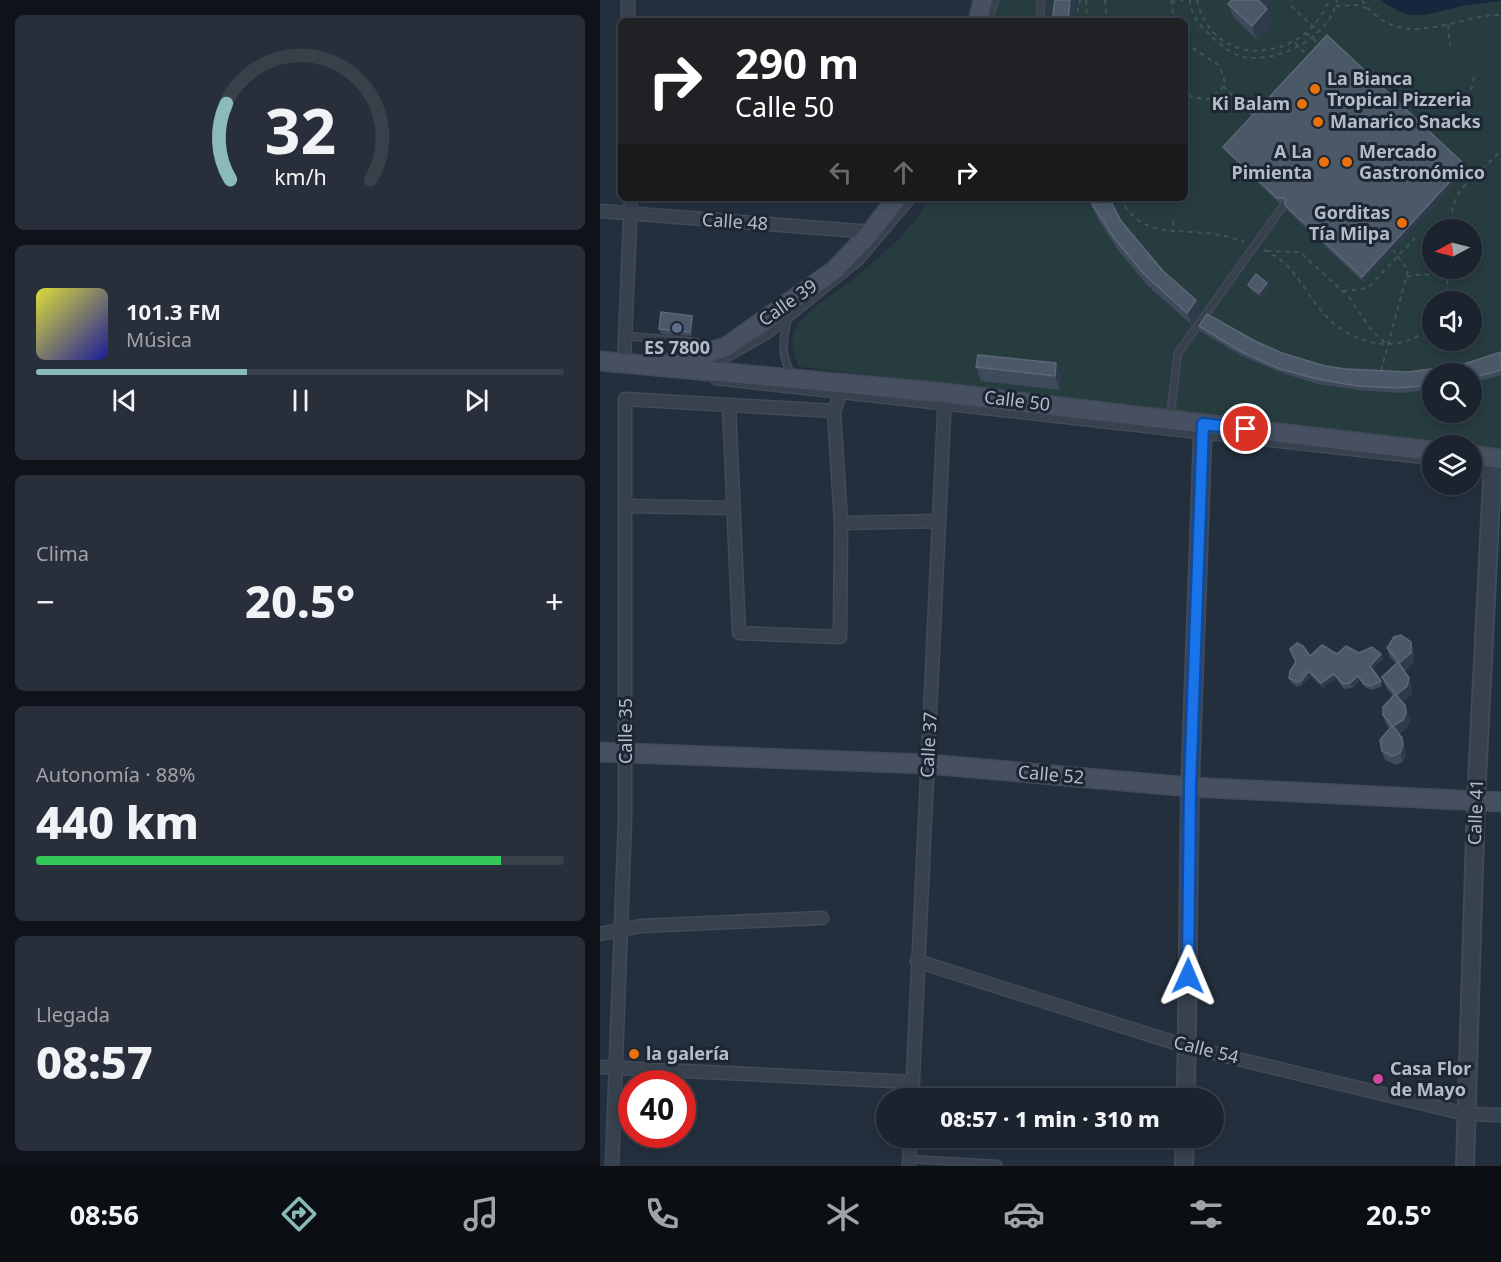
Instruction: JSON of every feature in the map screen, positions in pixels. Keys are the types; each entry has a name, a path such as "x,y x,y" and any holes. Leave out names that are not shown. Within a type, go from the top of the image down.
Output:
{"main road":[{"path":"979,18 983,0"},
{"name":"Calle 39","path":"653,367 726,347 835,270 871,232 895,201"},
{"name":"Calle 50","path":"600,361 653,367 699,376 1170,420 1203,430 1422,450"},
{"path":"1482,459 1497,464"},
{"name":"Calle 52","path":"600,752 928,764 1190,787 1501,802"}],"street":[{"path":"628,0 628,18"},
{"path":"624,364 631,201"},
{"name":"Calle 48","path":"600,211 871,232"},
{"path":"834,411 729,406 739,633 840,637 841,524 834,411 842,389"},
{"name":"Calle 35","path":"612,1166 622,930 626,753 625,399 729,406"},
{"name":"Calle 37","path":"913,1088 945,400"},
{"path":"1186,1088 1190,787 1203,430"},
{"name":"Calle 41","path":"1465,1166 1476,801 1497,464"},
{"path":"626,506 733,508"},
{"path":"841,524 939,521"},
{"path":"600,934 641,926 822,918"},
{"name":"Calle 54","path":"917,961 1188,1047 1466,1114 1501,1115"},
{"path":"600,1067 913,1082"},
{"path":"1184,1166 1185,1148"}],"lane":[{"path":"990,18 995,0"},
{"path":"1040,18 1041,0"},
{"path":"600,368 699,376 768,334 860,261 910,201"},
{"path":"1170,420 1179,353 1283,206"},
{"path":"787,320 781,345 783,360 797,385"},
{"path":"625,336 697,342"},
{"path":"945,400 1203,430 1422,460"},
{"path":"1482,465 1497,464"},
{"path":"909,1162 998,1164"}],"path":[{"path":"1077,18 1080,0"},
{"path":"1086,0 1087,18"},
{"path":"1105,0 1107,18"},
{"path":"1174,18 1171,1 1183,0"},
{"path":"1190,0 1199,26 1227,50 1249,58 1290,52 1318,31 1336,6 1337,0"},
{"path":"1197,0 1206,23 1226,42 1238,48 1267,52 1294,42 1306,33 1313,27 1329,0"},
{"path":"1362,0 1387,21 1409,29 1434,29 1478,17 1501,15"},
{"path":"1291,6 1318,31"},
{"path":"1336,6 1358,6 1370,9"},
{"path":"1448,25 1450,46"},
{"path":"1306,33 1318,43"},
{"path":"1294,42 1306,54"},
{"path":"1188,45 1220,66 1225,75 1223,86 1208,99 1199,99 1188,93"},
{"path":"1470,99 1475,73"},
{"path":"1223,86 1256,118"},
{"path":"1451,219 1453,202 1458,190 1483,170 1501,150"},
{"path":"1122,201 1131,215 1147,226 1174,232 1211,233 1268,251 1300,252 1343,291 1372,331 1388,345"},
{"path":"1173,221 1174,232"},
{"path":"1343,291 1368,288 1415,238"},
{"path":"1380,375 1408,270 1393,250"},
{"path":"1268,251 1298,277 1323,314 1335,325 1366,341 1388,345 1412,340 1422,332"},
{"path":"1407,277 1421,274 1444,277 1449,281 1447,291"}],"green space":[{"path":"988,0 1501,0 1501,450 1482,448 1482,435 1422,435 1422,441 800,367 793,345 794,332 798,325 810,311 882,255 915,221 929,201 1188,201 1188,18 984,18"}],"water":[{"path":"1381,0 1501,1 1416,15 1400,12"}],"building":[{"path":"1055,0 1070,0 1068,18 1052,18"},
{"path":"1232,0 1258,0 1267,9 1252,26 1228,4"},
{"name":"Mercado Gastronómico","path":"1327,35 1465,165 1362,277 1285,205 1285,198 1277,198 1223,147"},
{"path":"1091,201 1111,201 1121,221 1163,271 1196,300 1187,313 1144,274 1114,238"},
{"path":"1256,274 1267,283 1259,293 1248,285"},
{"name":"ES 7800","path":"661,312 692,316 690,332 659,329"},
{"path":"1207,314 1255,341 1282,353 1325,366 1408,372 1422,370 1422,386 1398,388 1357,386 1317,379 1277,368 1240,351 1199,326"},
{"path":"1501,352 1501,370 1482,375 1482,363 1467,363"},
{"path":"978,355 1056,363 1055,376 976,367"},
{"path":"1401,635 1411,642 1411,653 1399,663 1387,648 1394,637"},
{"path":"1297,643 1303,646 1310,656 1322,645 1337,654 1346,646 1359,653 1372,647 1381,654 1370,666 1381,681 1371,686 1364,684 1358,676 1350,683 1343,684 1334,674 1321,683 1309,671 1301,681 1296,682 1289,678 1290,671 1296,662 1290,649"},
{"path":"1398,662 1409,678 1407,686 1396,695 1405,705 1406,713 1403,720 1393,726 1402,738 1403,746 1400,753 1392,756 1382,751 1380,740 1392,726 1383,715 1383,707 1395,694 1382,677"}],"place":[{"name":"La Bianca Tropical Pizzeria","path":"1315,89"},
{"name":"Ki Balam","path":"1302,104"},
{"name":"Manarico Snacks","path":"1318,122"},
{"name":"A La Pimienta","path":"1324,162"},
{"name":"Mercado Gastronómico","path":"1347,162"},
{"name":"Gorditas Tía Milpa","path":"1402,223"},
{"name":"ES 7800","path":"677,328"},
{"name":"la galería","path":"634,1054"},
{"name":"Casa Flor de Mayo","path":"1378,1079"}],"route":[{"path":"1188,976 1190,787 1203,424 1246,429"}]}
